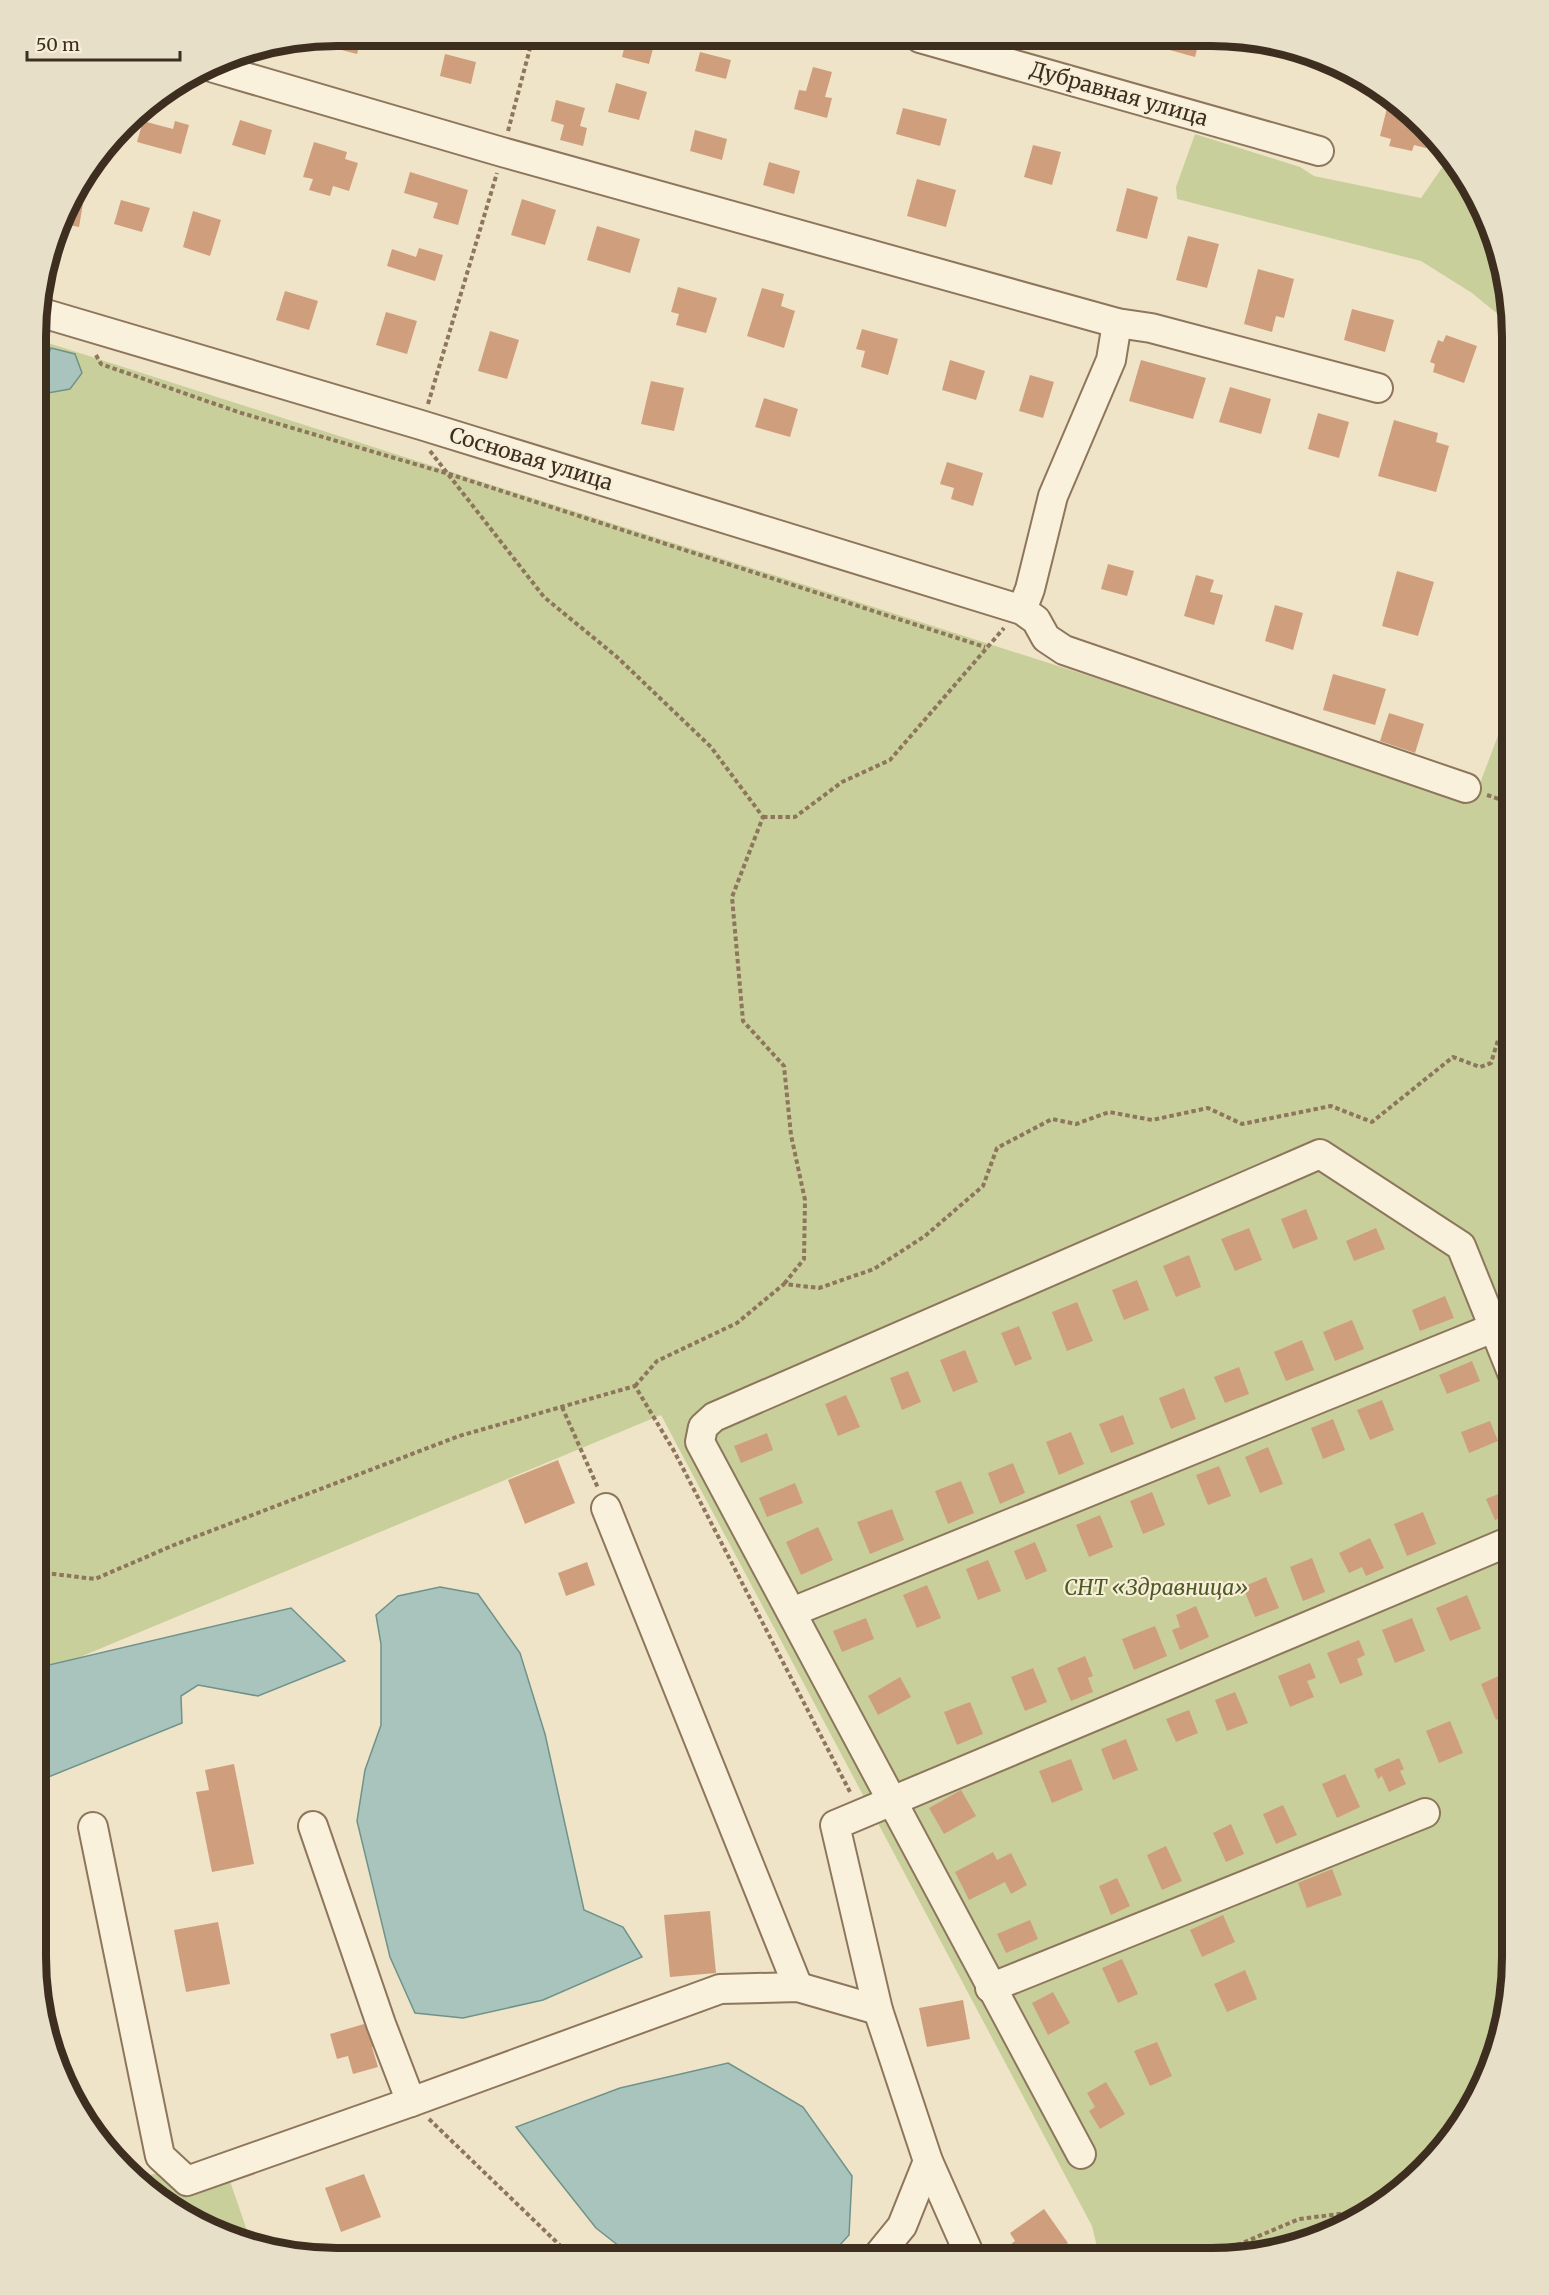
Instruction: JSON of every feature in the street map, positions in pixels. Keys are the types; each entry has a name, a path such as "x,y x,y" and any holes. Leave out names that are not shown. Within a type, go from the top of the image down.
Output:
{"street":[{"name":"Дубравная улица","path":"948,46 1319,151"},
{"path":"223,71 502,152 1117,323 1151,328 1378,388"},
{"name":"Сосновая улица","path":"47,315 422,425 1022,610"},
{"path":"1117,323 1111,360 1053,496 1030,589 1022,610 1036,620 1046,638 1064,650 1466,788"},
{"path":"1080,2154 700,1442 703,1427 725,1412 1320,1154 1461,1246 1502,1350"},
{"path":"792,1612 1492,1328"},
{"path":"606,1508 798,1987"},
{"path":"967,2248 928,2161 878,2010 835,1825 1502,1544"},
{"path":"990,1988 1425,1813"},
{"path":"313,1826 381,2024 411,2102"},
{"path":"93,1827 160,2156 187,2181 720,1989 798,1987 878,2010"},
{"path":"884,2248 902,2226 928,2161"}],"path":[{"path":"530,46 502,152 422,425 432,457 449,474 544,597 617,657 711,747 763,817"},
{"path":"81,326 101,364 238,412 449,474 985,647"},
{"path":"763,817 795,817 842,782 890,760 985,647 1022,610"},
{"path":"46,1573 95,1579 174,1545 459,1437 635,1386 657,1361 737,1323 784,1284 804,1259 805,1200 791,1135 784,1066 743,1022 732,897 763,817"},
{"path":"784,1284 819,1288 874,1269 925,1236 983,1186 997,1148 1052,1119 1076,1124 1109,1112 1152,1120 1208,1108 1242,1124 1331,1106 1372,1122 1452,1057 1480,1067 1491,1063 1498,1040 1502,1038"},
{"path":"635,1386 674,1451 861,1813"},
{"path":"562,1407 606,1508"},
{"path":"411,2102 563,2248"},
{"path":"1222,2248 1240,2244 1299,2219 1350,2213"}],"green space":[{"path":"1195,134 1300,167 1314,176 1421,198 1445,164 1472,209 1487,244 1497,281 1502,317 1472,293 1421,261 1177,199 1176,187"},
{"name":"СНТ «Здравница»","path":"46,342 1474,799 1502,725 1502,1976 1493,2033 1480,2069 1463,2103 1442,2135 1417,2163 1373,2199 1323,2226 1268,2243 1230,2248 1097,2248 1092,2226 661,1415 56,1667 46,1668"},
{"path":"221,2155 248,2234 192,2209 146,2176"}],"water":[{"path":"51,348 75,354 82,373 70,389 48,393 46,359"},
{"path":"440,1587 478,1594 520,1653 545,1734 584,1910 623,1927 642,1957 543,2000 463,2018 415,2013 390,1957 357,1821 365,1770 381,1725 381,1644 376,1615 398,1596"},
{"path":"291,1608 345,1661 258,1696 198,1685 181,1696 182,1723 46,1778 46,1666"},
{"path":"728,2063 803,2107 852,2176 849,2235 837,2248 622,2248 596,2228 516,2127 620,2088"}],"building":[{"path":"335,46 359,46 357,54 334,48"},
{"path":"625,46 654,46 649,64 622,57"},
{"path":"1167,46 1198,46 1195,57 1166,49"},
{"path":"700,52 731,60 726,79 695,71"},
{"path":"445,54 476,62 471,84 440,76"},
{"path":"813,67 832,72 825,97 832,98 827,118 794,109 799,90 806,91"},
{"path":"616,83 647,92 639,120 608,112"},
{"path":"556,100 585,108 580,126 587,128 583,146 560,140 564,125 551,121"},
{"path":"1388,106 1427,143 1426,148 1414,145 1412,151 1389,146 1391,139 1380,136"},
{"path":"903,108 947,119 940,146 896,134"},
{"path":"240,120 272,130 265,155 232,145"},
{"path":"144,121 173,129 175,121 189,125 181,154 137,142"},
{"path":"695,130 727,139 722,160 690,151"},
{"path":"314,142 347,152 345,159 358,163 349,191 333,186 330,196 309,190 313,179 303,177"},
{"path":"1033,145 1061,152 1052,185 1024,177"},
{"path":"769,162 800,171 794,194 763,185"},
{"path":"410,172 468,190 458,225 433,218 438,203 404,193"},
{"path":"917,179 956,190 946,227 907,216"},
{"path":"1127,188 1158,197 1147,239 1116,231"},
{"path":"84,195 79,227 69,225"},
{"path":"522,199 556,210 545,245 511,235"},
{"path":"121,200 150,208 142,232 114,224"},
{"path":"193,211 221,220 210,256 183,247"},
{"path":"597,226 640,239 630,273 587,260"},
{"path":"1188,236 1219,244 1207,288 1176,280"},
{"path":"419,248 443,255 435,281 387,266 392,249 416,257"},
{"path":"1258,269 1294,279 1284,318 1276,316 1272,332 1244,324"},
{"path":"678,287 717,298 706,333 676,325 679,314 671,312"},
{"path":"762,288 784,294 781,306 795,311 784,348 747,336"},
{"path":"285,291 318,301 309,330 276,320"},
{"path":"1352,309 1394,320 1385,352 1344,340"},
{"path":"386,312 417,321 407,354 376,345"},
{"path":"862,329 898,339 888,375 861,367 865,351 856,349"},
{"path":"490,331 519,340 507,379 478,371"},
{"path":"1446,335 1477,346 1464,383 1433,372 1435,364 1430,362 1438,340 1443,342"},
{"path":"950,360 985,371 976,400 942,390"},
{"path":"1141,360 1206,378 1193,419 1129,401"},
{"path":"1030,375 1054,382 1043,418 1019,411"},
{"path":"651,381 684,388 674,431 641,424"},
{"path":"1230,387 1271,399 1261,434 1219,422"},
{"path":"764,398 798,409 790,437 755,427"},
{"path":"1318,413 1349,422 1339,458 1308,449"},
{"path":"1394,420 1438,433 1436,442 1449,446 1436,492 1378,476"},
{"path":"947,462 983,473 973,506 951,499 954,488 940,484"},
{"path":"1108,564 1134,571 1127,596 1101,589"},
{"path":"1397,571 1434,582 1418,636 1382,626"},
{"path":"1196,575 1214,580 1210,592 1223,595 1214,625 1184,616"},
{"path":"1275,605 1303,613 1293,650 1265,641"},
{"path":"1333,674 1386,689 1375,725 1323,710"},
{"path":"1389,713 1424,724 1415,753 1380,741"},
{"path":"1306,1209 1318,1239 1293,1249 1281,1219"},
{"path":"1249,1228 1262,1260 1235,1271 1221,1239"},
{"path":"1376,1228 1385,1249 1354,1261 1346,1241"},
{"path":"1189,1255 1201,1287 1176,1297 1163,1266"},
{"path":"1137,1280 1149,1310 1124,1320 1112,1290"},
{"path":"1445,1296 1454,1318 1420,1331 1412,1310"},
{"path":"1077,1302 1093,1341 1067,1351 1052,1312"},
{"path":"1352,1320 1364,1349 1335,1361 1323,1332"},
{"path":"1019,1326 1032,1359 1015,1366 1001,1333"},
{"path":"1302,1340 1314,1370 1286,1381 1274,1352"},
{"path":"965,1350 978,1382 953,1392 940,1360"},
{"path":"1472,1361 1480,1381 1447,1394 1439,1375"},
{"path":"1239,1367 1249,1394 1225,1403 1214,1377"},
{"path":"908,1371 921,1402 902,1410 890,1378"},
{"path":"1184,1388 1196,1419 1171,1429 1159,1398"},
{"path":"846,1395 860,1427 838,1436 825,1404"},
{"path":"1382,1400 1394,1430 1370,1440 1357,1410"},
{"path":"1123,1415 1134,1444 1111,1453 1099,1424"},
{"path":"1333,1419 1345,1450 1323,1459 1311,1428"},
{"path":"1490,1421 1498,1441 1469,1453 1461,1432"},
{"path":"1071,1432 1084,1464 1059,1475 1046,1442"},
{"path":"767,1433 773,1450 741,1463 734,1446"},
{"path":"1268,1447 1283,1484 1260,1493 1245,1457"},
{"path":"558,1460 575,1503 525,1524 508,1480"},
{"path":"1013,1463 1025,1493 1000,1504 988,1473"},
{"path":"1219,1466 1231,1496 1208,1505 1196,1475"},
{"path":"961,1481 974,1513 948,1524 935,1491"},
{"path":"795,1483 803,1503 767,1517 759,1498"},
{"path":"1152,1492 1165,1525 1143,1534 1130,1501"},
{"path":"1502,1492 1502,1517 1495,1520 1486,1499"},
{"path":"892,1509 904,1540 870,1554 857,1522"},
{"path":"1423,1512 1436,1544 1407,1556 1394,1524"},
{"path":"1100,1515 1113,1547 1089,1557 1076,1525"},
{"path":"818,1527 833,1560 801,1575 786,1542"},
{"path":"1370,1538 1384,1568 1366,1576 1362,1567 1349,1573 1339,1553"},
{"path":"1035,1542 1047,1571 1026,1580 1014,1551"},
{"path":"1312,1558 1325,1592 1303,1601 1290,1567"},
{"path":"988,1560 1001,1591 978,1600 966,1569"},
{"path":"587,1562 595,1585 566,1596 558,1573"},
{"path":"1266,1577 1279,1608 1255,1617 1243,1587"},
{"path":"927,1585 941,1618 917,1628 903,1595"},
{"path":"1467,1595 1481,1629 1450,1641 1436,1608"},
{"path":"1196,1606 1209,1637 1180,1650 1172,1630 1180,1627 1176,1615"},
{"path":"866,1618 874,1639 842,1652 833,1631"},
{"path":"1412,1618 1425,1651 1395,1663 1382,1630"},
{"path":"1155,1626 1167,1656 1134,1670 1122,1639"},
{"path":"1359,1640 1365,1655 1357,1659 1363,1675 1340,1684 1327,1653"},
{"path":"1085,1656 1093,1676 1088,1678 1093,1692 1071,1701 1057,1668"},
{"path":"1310,1663 1316,1678 1307,1681 1314,1697 1290,1707 1278,1676"},
{"path":"1033,1668 1047,1702 1025,1711 1011,1677"},
{"path":"1502,1674 1502,1717 1496,1720 1481,1684"},
{"path":"900,1677 911,1697 878,1715 868,1696"},
{"path":"1235,1692 1248,1723 1227,1731 1215,1700"},
{"path":"970,1702 983,1734 957,1745 944,1712"},
{"path":"1189,1710 1198,1733 1176,1742 1166,1719"},
{"path":"1450,1721 1463,1753 1439,1763 1426,1731"},
{"path":"1126,1739 1138,1770 1113,1780 1101,1749"},
{"path":"1399,1758 1404,1769 1400,1771 1406,1784 1389,1792 1382,1776 1378,1779 1374,1769"},
{"path":"1071,1759 1083,1790 1052,1803 1039,1771"},
{"path":"234,1764 254,1864 212,1872 196,1792 209,1790 205,1770"},
{"path":"1345,1774 1360,1807 1337,1818 1322,1784"},
{"path":"961,1790 976,1816 944,1834 929,1808"},
{"path":"1283,1805 1297,1835 1276,1844 1263,1814"},
{"path":"1231,1824 1244,1854 1226,1862 1213,1833"},
{"path":"1166,1846 1182,1881 1162,1890 1147,1855"},
{"path":"993,1852 997,1860 1011,1853 1027,1885 1011,1894 1005,1882 969,1900 955,1872"},
{"path":"1332,1869 1342,1895 1307,1908 1298,1883"},
{"path":"1117,1878 1130,1906 1111,1915 1099,1886"},
{"path":"710,1911 716,1973 670,1977 664,1915"},
{"path":"1223,1915 1235,1942 1202,1957 1190,1930"},
{"path":"1030,1920 1038,1939 1006,1953 997,1934"},
{"path":"218,1922 230,1984 186,1992 174,1930"},
{"path":"1122,1959 1138,1994 1118,2003 1102,1968"},
{"path":"1245,1970 1257,1999 1227,2012 1214,1984"},
{"path":"1053,1992 1070,2023 1048,2035 1032,2003"},
{"path":"963,2000 970,2039 927,2047 919,2008"},
{"path":"364,2024 366,2028 381,2024 387,2042 372,2047 378,2067 353,2074 348,2056 337,2059 330,2034"},
{"path":"1157,2042 1172,2076 1150,2086 1134,2051"},
{"path":"1106,2082 1125,2114 1100,2129 1089,2111 1095,2107 1087,2093"},
{"path":"364,2174 381,2217 341,2232 325,2188"},
{"path":"1044,2209 1068,2243 1063,2248 1006,2248 1015,2241 1010,2233"}]}
